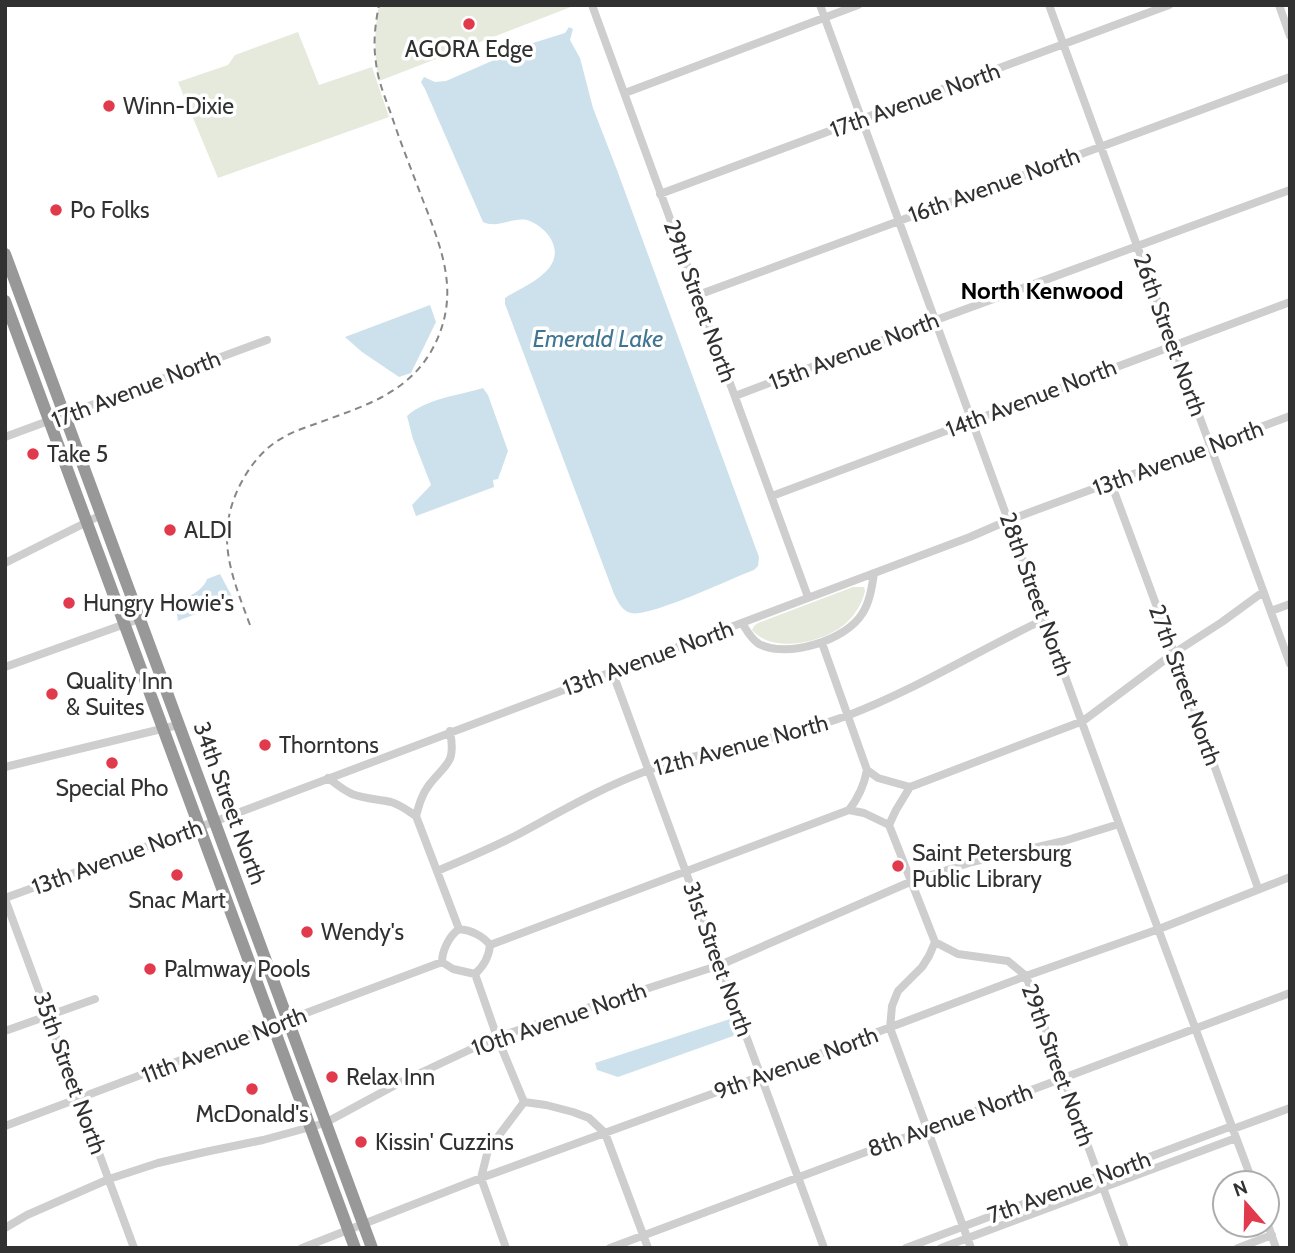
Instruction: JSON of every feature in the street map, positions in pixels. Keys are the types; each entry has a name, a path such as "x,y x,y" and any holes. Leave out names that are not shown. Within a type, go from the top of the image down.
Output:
{"highway":[{"name":"34th Street North","path":"5,254 372,1248"},
{"name":"34th Street North","path":"5,302 355,1248"},
{"path":"236,926 251,921"}],"street":[{"name":"29th Street North","path":"592,5 808,597"},
{"name":"28th Street North","path":"820,5 1248,1169"},
{"path":"625,93 858,5"},
{"name":"26th Street North","path":"1049,5 1290,664"},
{"name":"17th Avenue North","path":"660,194 1169,5"},
{"path":"1279,5 1290,36"},
{"name":"16th Avenue North","path":"698,295 1290,77"},
{"name":"15th Avenue North","path":"734,396 1290,190"},
{"name":"14th Avenue North","path":"772,496 1290,302"},
{"name":"17th Avenue North","path":"5,437 267,340"},
{"name":"13th Avenue North","path":"5,899 1290,416"},
{"name":"27th Street North","path":"1111,483 1258,888"},
{"path":"5,563 101,515"},
{"path":"742,623 749,635 769,647 799,648 822,643 850,627 862,615 868,602 874,573"},
{"path":"867,770 878,778 910,787 1083,721 1174,653 1263,592"},
{"path":"1270,611 1290,604"},
{"path":"5,667 139,619"},
{"name":"12th Avenue North","path":"437,871 514,836 593,793 649,771 692,757 785,735 884,701 1045,619"},
{"path":"491,945 849,810 858,799 867,770 822,643"},
{"name":"31st Street North","path":"612,671 824,1248"},
{"path":"5,767 178,725"},
{"path":"416,816 427,787 449,761 453,751 450,731"},
{"path":"328,778 352,794 391,802 416,816 459,929"},
{"path":"889,825 910,787"},
{"path":"849,810 864,813 889,825 935,942 922,967 898,991 892,1006 890,1028 971,1248"},
{"name":"10th Avenue North","path":"5,1228 27,1215 108,1179 158,1163 261,1141 326,1123 401,1082 497,1037 720,965 910,882 972,862 1064,841 1119,824"},
{"name":"9th Avenue North","path":"302,1248 481,1178 1159,929 1290,877"},
{"name":"35th Street North","path":"5,899 134,1248"},
{"path":"475,974 465,973 442,962 449,942 455,932 465,929 491,945"},
{"name":"29th Street North","path":"935,942 958,954 1008,961 1026,976 1125,1248"},
{"path":"475,974 486,961 491,945"},
{"name":"11th Avenue North","path":"5,1126 442,962"},
{"path":"475,974 524,1102"},
{"name":"8th Avenue North","path":"610,1248 1290,993"},
{"path":"5,1031 95,999"},
{"path":"524,1102 573,1112 589,1118 605,1132 648,1248"},
{"path":"506,1248 481,1178 488,1150 524,1102"},
{"name":"7th Avenue North","path":"941,1248 1103,1188 1290,1108"},
{"name":"7th Avenue North","path":"906,1248 1099,1176 1234,1131"},
{"path":"1238,1248 1262,1239"}],"shaded area":[{"path":"379,5 576,5 379,81 375,43"},
{"path":"298,32 319,85 372,67 389,117 218,178 178,82 228,65 235,55"},
{"path":"853,587 864,587 862,600 852,617 836,631 811,641 785,644 772,642 752,630 758,623"}],"water":[{"name":"Emerald Lake","path":"569,27 573,29 570,40 580,58 593,108 759,557 758,566 754,570 672,604 641,613 625,610 614,594 505,304 505,298 536,280 551,265 554,247 545,231 527,220 494,224 483,222 421,82 424,77 435,82 446,81 533,43 565,33"},
{"path":"430,305 436,322 411,373 399,377 345,337"},
{"path":"483,388 508,451 498,479 493,480 494,487 416,516 412,505 431,485 407,416 423,405"},
{"path":"220,574 236,604 227,614 209,612 178,621 175,601 194,593 207,579"},
{"path":"730,1019 736,1035 618,1077 597,1070 595,1063"}],"railway":[{"path":"250,625 232,571 227,537 233,502 245,476 259,457 277,441 296,431 369,404 399,387 424,362 434,346 446,309 446,274 442,256 378,76 375,41 379,5"}],"place":[{"name":"AGORA Edge","path":"469,24"},
{"name":"Winn-Dixie","path":"109,106"},
{"name":"Po Folks","path":"56,210"},
{"name":"Take 5","path":"33,454"},
{"name":"ALDI","path":"170,530"},
{"name":"Hungry Howie's","path":"69,603"},
{"name":"Quality Inn & Suites","path":"52,694"},
{"name":"Thorntons","path":"265,745"},
{"name":"Special Pho","path":"112,763"},
{"name":"Saint Petersburg Public Library","path":"898,866"},
{"name":"Snac Mart","path":"177,875"},
{"name":"Wendy's","path":"307,932"},
{"name":"Palmway Pools","path":"150,969"},
{"name":"Relax Inn","path":"332,1077"},
{"name":"McDonald's","path":"252,1089"},
{"name":"Kissin' Cuzzins","path":"361,1142"}],"district":[{"name":"North Kenwood","path":"1042,290"}]}
